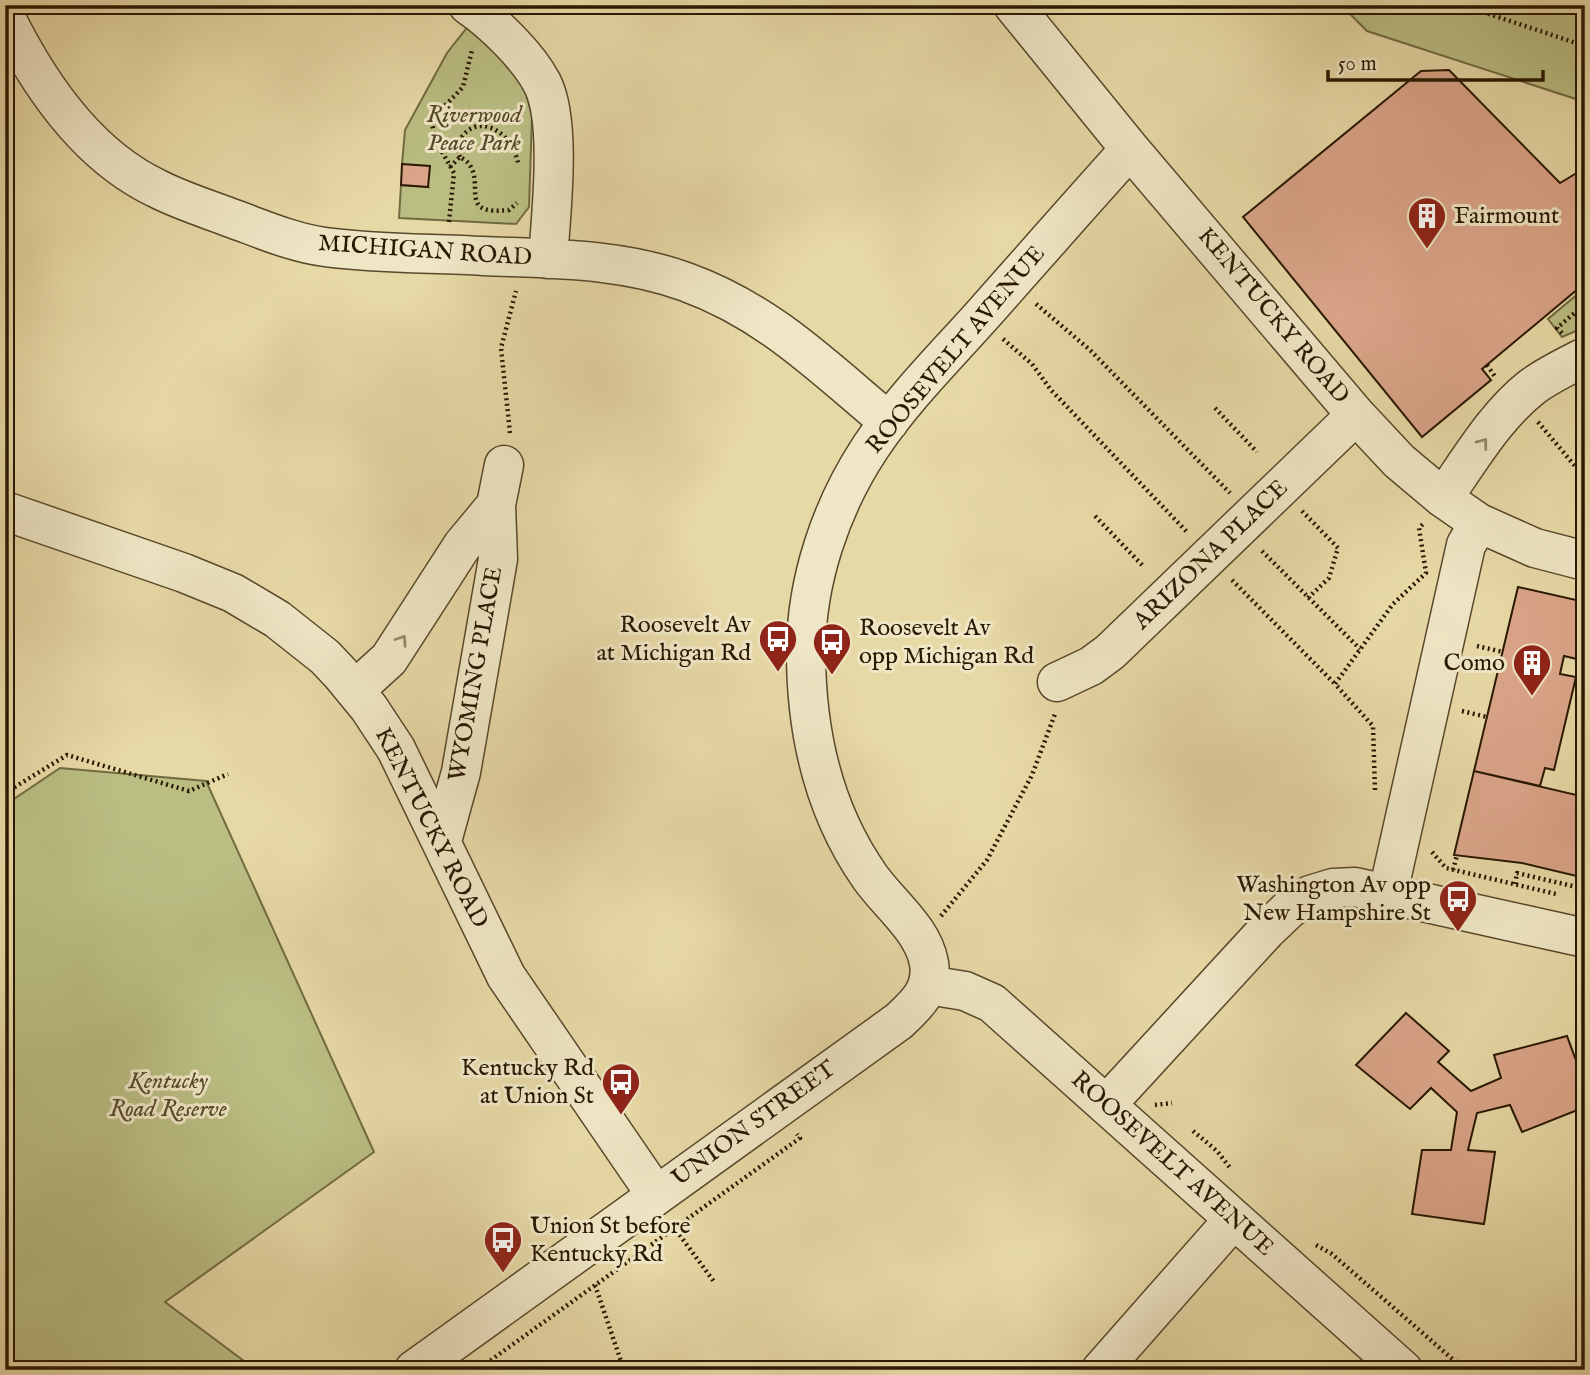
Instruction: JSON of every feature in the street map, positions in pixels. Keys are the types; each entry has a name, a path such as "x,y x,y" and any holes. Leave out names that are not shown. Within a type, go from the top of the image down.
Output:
{"street":[{"name":"KENTUCKY ROAD","path":"1013,5 1130,149 1356,415 1399,461 1435,509 1479,523 1535,548 1585,561"},
{"path":"476,11 504,34 542,82 551,109 553,136 537,258"},
{"name":"MICHIGAN ROAD","path":"5,16 37,72 72,119 111,160 154,188 278,235 322,247 588,261 647,270 685,281 752,312 780,331 812,355 888,422"},
{"name":"ROOSEVELT AVENUE","path":"924,920 864,868 840,824 813,745 806,676 809,612 823,547 851,480 888,422 1130,149"},
{"path":"1435,509 1482,443 1518,400 1534,386 1585,357"},
{"name":"ARIZONA PLACE","path":"1057,682 1091,666 1110,652 1356,415"},
{"name":"WYOMING PLACE","path":"442,841 461,772 498,559 496,505 504,465"},
{"name":"WYOMING PLACE","path":"355,690 389,659 462,546 496,505"},
{"name":"KENTUCKY ROAD","path":"5,511 233,593 277,619 325,657 355,690 396,749 506,976 661,1206"},
{"path":"1388,893 1466,545 1479,523"},
{"path":"1106,1105 1266,930 1310,895 1333,887 1355,887 1585,938"},
{"path":"924,920 924,947 930,972 928,985"},
{"name":"ROOSEVELT AVENUE","path":"928,985 965,991 992,1003 1403,1370"},
{"name":"UNION STREET","path":"414,1370 661,1206 899,1021 918,1003 928,985"},
{"path":"1153,1051 1146,1088 1147,1105 1152,1124 1176,1167"},
{"path":"1101,1370 1234,1219"}],"path":[{"path":"1462,5 1585,46"},
{"path":"448,227 454,173 436,141 432,124 435,116 463,87 472,50 476,11"},
{"path":"519,167 511,143 491,127 478,126 468,129 460,138 456,149 460,157 469,164 473,174 474,196 478,204 499,211 509,210 516,205 519,194"},
{"path":"450,167 460,157"},
{"path":"504,465 511,441 501,348 537,258"},
{"path":"1012,282 1090,350 1252,516"},
{"path":"979,318 1032,364 1051,390 1210,555"},
{"path":"1486,365 1495,376"},
{"path":"1215,408 1257,452"},
{"path":"1335,684 1394,604 1426,573 1419,528 1435,509"},
{"path":"1095,516 1143,566"},
{"path":"1308,598 1328,578 1338,548 1316,526"},
{"path":"1274,563 1360,649"},
{"path":"1244,593 1373,726 1376,801"},
{"path":"1477,646 1503,652"},
{"path":"924,920 987,859 1032,775 1055,715 1057,682"},
{"path":"1458,723 1464,700"},
{"path":"1461,711 1487,717"},
{"path":"5,793 67,755 189,791 228,774"},
{"path":"1428,848 1446,868 1565,896"},
{"path":"1453,870 1457,855"},
{"path":"1515,884 1517,873 1585,889"},
{"path":"1154,1105 1172,1103"},
{"path":"477,1370 800,1138 792,1127"},
{"path":"661,1206 715,1283"},
{"path":"595,1285 624,1370"}],"green space":[{"path":"1341,5 1585,5 1585,102 1367,31"},
{"name":"Riverwood Peace Park","path":"473,20 496,38 526,92 532,117 529,207 516,224 399,218 401,185 428,187 402,164 405,130 447,53"},
{"path":"1585,288 1585,327 1562,337 1548,319"},
{"name":"Kentucky Road Reserve","path":"60,768 206,781 374,1152 165,1302 256,1370 5,1370 5,805"}],"building":[{"name":"Fairmount","path":"1449,70 1560,183 1585,168 1585,283 1482,369 1491,380 1422,437 1243,217 1421,71"},
{"path":"402,164 430,166 428,187 401,185"},
{"name":"Como","path":"1518,587 1585,602 1585,645 1581,660 1564,656 1560,674 1576,677 1554,770 1545,768 1540,786 1474,771"},
{"path":"1474,771 1585,797 1585,878 1522,863 1454,855"},
{"path":"1406,1013 1449,1051 1438,1062 1471,1091 1501,1078 1494,1055 1567,1036 1585,1085 1585,1107 1522,1132 1510,1105 1477,1113 1468,1150 1495,1152 1484,1224 1412,1214 1422,1150 1451,1150 1457,1112 1431,1088 1410,1109 1356,1065"}],"place":[{"name":"Fairmount","path":"1427,250"},
{"name":"Roosevelt Av at Michigan Rd","path":"778,673"},
{"name":"Roosevelt Av opp Michigan Rd","path":"832,676"},
{"name":"Como","path":"1532,697"},
{"name":"Washington Av opp New Hampshire St","path":"1458,933"},
{"name":"Kentucky Rd at Union St","path":"621,1116"},
{"name":"Union St before Kentucky Rd","path":"503,1274"}]}
